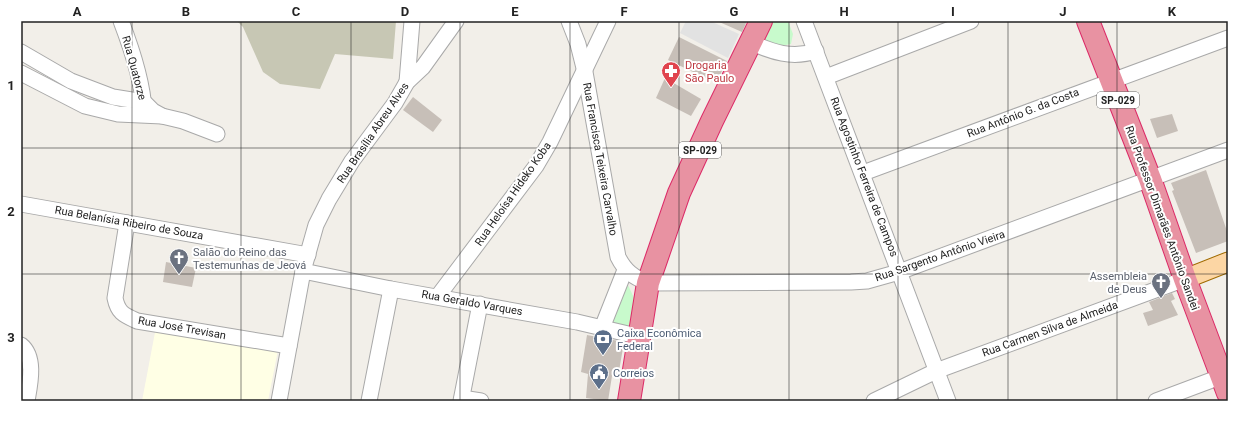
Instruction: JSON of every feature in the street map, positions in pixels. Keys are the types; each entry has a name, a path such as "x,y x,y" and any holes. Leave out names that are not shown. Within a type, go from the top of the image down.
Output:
{"highway":[{"name":"SP-029","path":"629,401 641,337 648,283 679,193 761,21"},
{"name":"Rua Professor Dimarães Antônio Sandei","path":"1088,21 1150,179 1185,279 1226,381"}],"main road":[{"name":"Rua Carmen Silva de Almeida","path":"1185,279 1228,262"}],"street":[{"name":"Rua Quatorze","path":"120,21 128,38 144,109"},
{"path":"407,82 412,21"},
{"name":"Rua Brasília Abreu Alves","path":"279,401 303,271 316,225 329,199 352,161 399,98 407,82 422,67 456,21"},
{"name":"Rua Francisca Teixeira Carvalho","path":"569,21 578,44 585,72 614,242 618,257 625,270"},
{"name":"Rua Heloísa Hideko Koba","path":"438,296 536,166 550,142 585,72 608,21"},
{"name":"Rua Agostinho Ferreira de Campos","path":"804,21 863,173 948,401"},
{"path":"826,77 971,21"},
{"name":"Rua Antônio G. da Costa","path":"863,173 1110,80 1228,38"},
{"path":"750,42 786,55 816,51"},
{"path":"23,50 71,82 90,90 153,111 162,116 183,121 217,134"},
{"path":"21,73 85,106 118,114 144,109"},
{"name":"Rua Sargento Antônio Vieira","path":"648,283 838,283 867,281 900,272 1228,150"},
{"name":"Rua Belanísia Ribeiro de Souza","path":"21,204 308,255"},
{"name":"Rua José Trevisan","path":"127,223 115,298 117,308 125,316 137,321 289,346"},
{"path":"602,328 625,270 633,276 648,283"},
{"name":"Rua Geraldo Varques","path":"303,271 391,289 480,304 641,337"},
{"name":"Rua Carmen Silva de Almeida","path":"874,401 936,371 1185,279"},
{"path":"369,401 391,289"},
{"path":"480,304 461,399 481,401"},
{"path":"21,345 24,347 30,362 30,380 27,401"},
{"path":"1156,401 1226,381"}],"shaded area":[{"path":"237,21 396,21 393,59 335,54 320,89 280,84 263,72 243,27"},
{"path":"686,21 710,21 739,34 728,58 680,33"},
{"path":"156,327 278,350 268,401 142,401"}],"green space":[{"path":"771,21 788,21 793,34 791,44 780,46 767,42 764,34"},
{"path":"628,285 634,298 629,328 609,322"}],"building":[{"path":"717,21 747,21 742,32"},
{"path":"679,37 727,61 716,83 668,60"},
{"name":"Drogaria São Paulo","path":"665,78 701,99 691,116 656,98"},
{"path":"413,97 442,120 433,132 403,110"},
{"path":"1172,114 1178,131 1157,138 1150,119"},
{"path":"1206,170 1228,234 1228,241 1196,253 1172,191 1174,190 1171,183"},
{"name":"Salão do Reino das Testemunhas de Jeová","path":"166,262 196,268 192,287 163,282"},
{"path":"1172,293 1175,299 1171,301 1178,315 1148,326 1143,313 1153,310 1149,302"},
{"name":"Caixa Econômica Federal","path":"587,335 624,342 618,377 612,376 608,401 586,398 588,374 581,372"}],"place":[{"name":"Drogaria São Paulo","path":"671,88"},
{"name":"Salão do Reino das Testemunhas de Jeová","path":"179,275"},
{"name":"Assembleia de Deus","path":"1161,299"},
{"name":"Caixa Econômica Federal","path":"603,356"},
{"name":"Correios","path":"599,390"}]}
